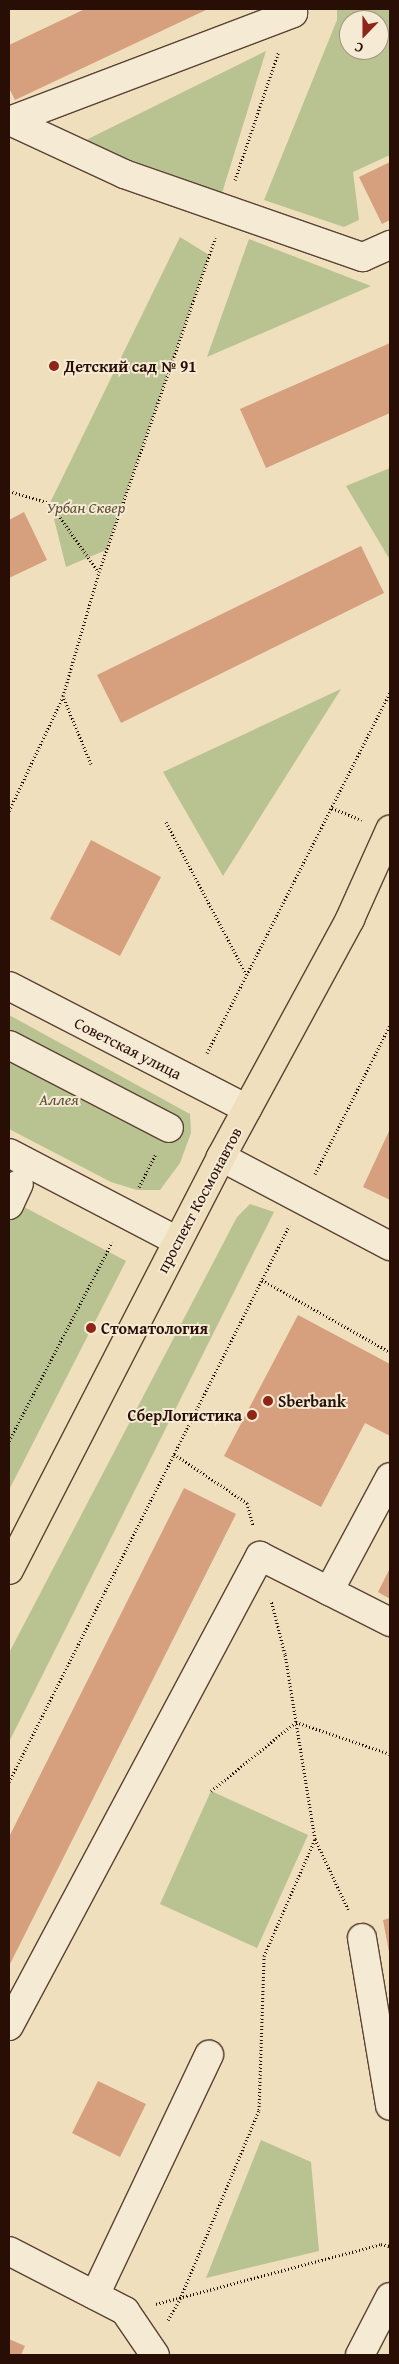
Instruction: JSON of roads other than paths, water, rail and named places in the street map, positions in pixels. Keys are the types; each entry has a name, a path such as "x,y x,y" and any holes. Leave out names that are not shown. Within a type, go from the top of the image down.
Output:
{"main road":[{"name":"проспект Космонавтов","path":"9,1570 221,1157 350,919 390,831"}],"street":[{"path":"9,121 293,11"},
{"path":"9,121 124,174 363,257 390,245"},
{"name":"Советская улица","path":"9,986 247,1109"},
{"path":"9,1045 169,1128"},
{"path":"9,1153 178,1241"},
{"path":"221,1157 390,1246"},
{"path":"329,1591 390,1477"},
{"path":"9,2026 260,1556 390,1622"},
{"path":"362,1938 390,2106"},
{"path":"95,2294 209,2055"},
{"path":"9,2251 125,2311 155,2355"},
{"path":"360,2355 390,2297"}],"place":[{"name":"Детский сад № 91","path":"54,366"},
{"name":"Стоматология","path":"91,1328"},
{"name":"Sberbank","path":"268,1401"},
{"name":"СберЛогистика","path":"252,1415"}],"park label":[{"name":"Урбан Сквер","path":"86,507"},
{"name":"Аллея","path":"59,1099"}]}
